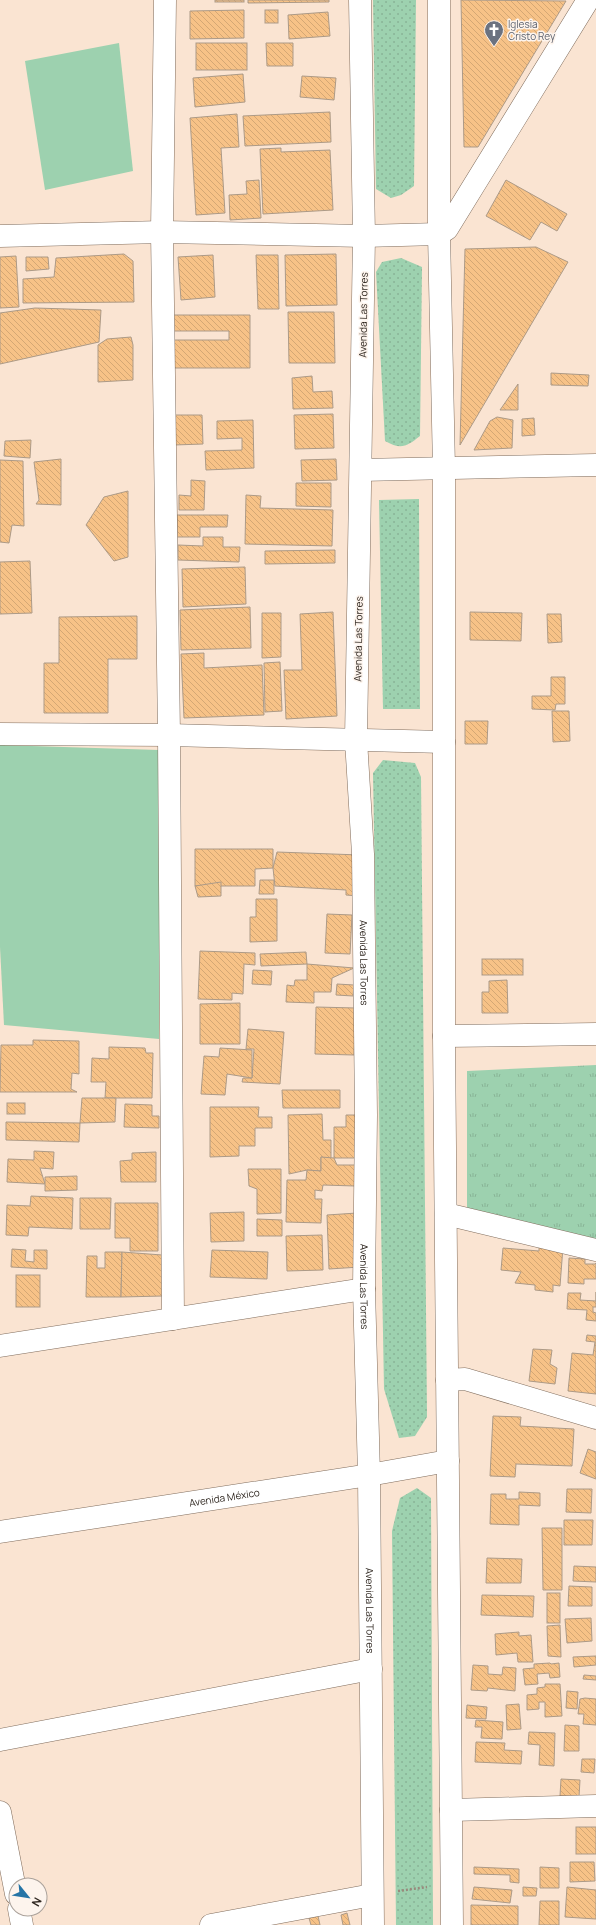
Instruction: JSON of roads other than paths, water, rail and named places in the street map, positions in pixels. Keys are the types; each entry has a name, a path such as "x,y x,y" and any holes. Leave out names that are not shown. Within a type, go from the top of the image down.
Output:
{"street":[{"path":"165,0 162,232 169,735 173,1319"},
{"name":"Avenida Las Torres","path":"360,0 364,236 356,740 364,854 366,1115 364,1289 369,1475 373,1925"},
{"path":"439,0 439,234 444,468 444,1036 452,1925"},
{"path":"0,236 162,232 364,236 439,234 447,229 588,0"},
{"path":"361,470 596,465"},
{"path":"0,734 169,735 444,742"},
{"path":"444,1036 596,1034"},
{"path":"446,1214 596,1250"},
{"path":"0,1346 364,1289"},
{"path":"447,1380 465,1379 596,1418"},
{"name":"Avenida México","path":"0,1532 369,1475 448,1461"},
{"path":"0,1740 370,1669"},
{"path":"451,1810 596,1806"},
{"path":"0,1812 13,1877"},
{"path":"211,1925 372,1895"}],"place":[{"name":"Iglesia Cristo Rey","path":"494,47"}]}
